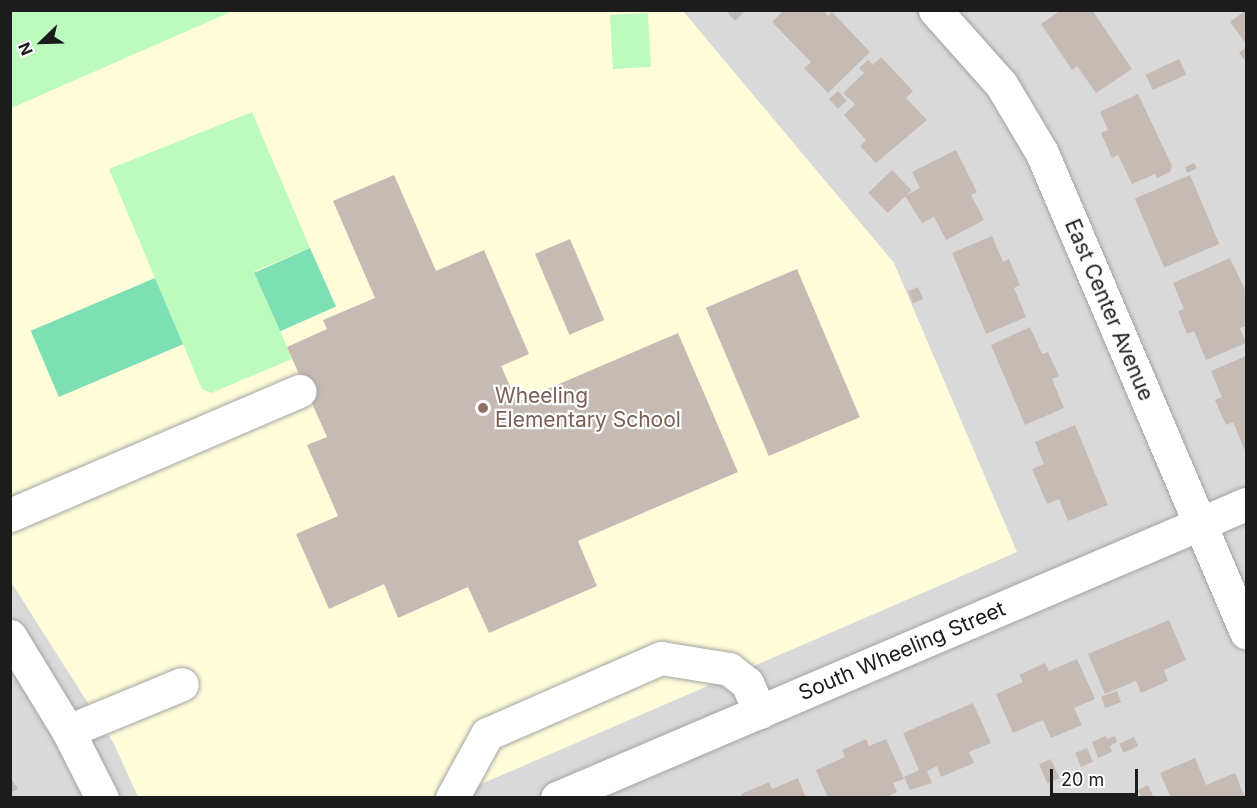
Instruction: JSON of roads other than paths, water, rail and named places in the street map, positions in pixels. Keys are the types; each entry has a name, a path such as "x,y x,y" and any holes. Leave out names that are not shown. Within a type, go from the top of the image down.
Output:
{"street":[{"name":"East Center Avenue","path":"935,10 1001,84 1042,153 1246,632"},
{"path":"10,515 300,391"},
{"name":"South Wheeling Street","path":"557,798 753,697 1201,524 1246,504"},
{"path":"10,636 68,731 102,798"},
{"path":"452,798 487,734 661,658 689,659 729,669 753,697"},
{"path":"68,731 182,684"}],"place":[{"name":"Wheeling Elementary School","path":"483,408"}]}
